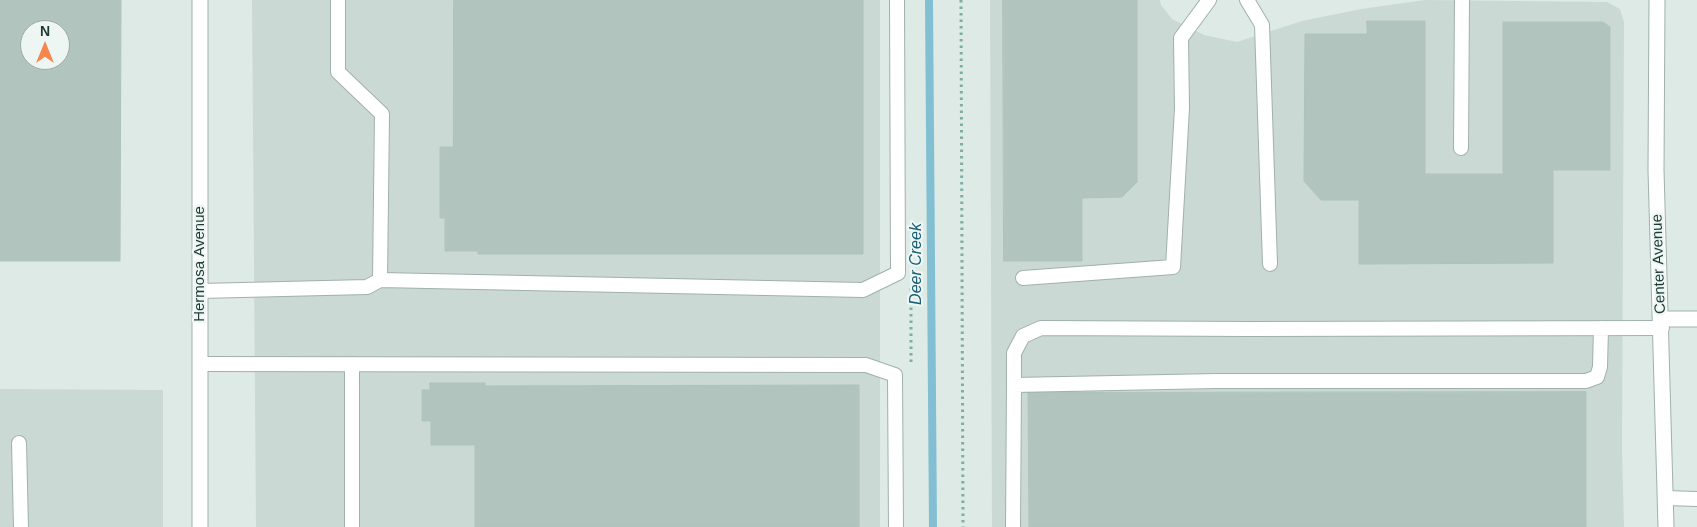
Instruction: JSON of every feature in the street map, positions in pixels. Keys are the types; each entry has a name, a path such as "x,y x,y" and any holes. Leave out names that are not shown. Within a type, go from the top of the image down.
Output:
{"street":[{"name":"Hermosa Avenue","path":"200,0 200,527"},
{"name":"Center Avenue","path":"1657,0 1656,170 1666,527"},
{"path":"1661,323 1697,319"}],"lane":[{"path":"338,0 338,72 382,114 380,280"},
{"path":"200,291 367,287 380,280 863,290 898,273 897,0"},
{"path":"1023,278 1173,267 1182,108 1181,38 1210,0"},
{"path":"1247,0 1262,25 1270,264"},
{"path":"1461,148 1462,0"},
{"path":"1013,527 1014,352 1023,336 1041,328 1601,328 1661,323"},
{"path":"1014,385 1217,382 1586,382 1597,377 1600,367 1601,328"},
{"path":"200,364 866,365 895,375 896,527"},
{"path":"352,364 352,527"},
{"path":"19,443 21,527"},
{"path":"1666,498 1697,499"}],"path":[{"path":"961,0 963,527"}],"shaded area":[{"path":"252,0 880,0 880,527 256,527"},
{"path":"990,0 1160,0 1161,5 1172,19 1204,35 1237,42 1302,21 1361,9 1425,0 1607,2 1620,9 1624,22 1622,449 1624,527 992,527"},
{"path":"0,389 163,390 163,527 0,527"}],"building":[{"path":"0,0 121,0 120,261 0,261"},
{"path":"454,0 863,0 863,254 478,254 478,251 445,251 445,218 440,218 440,147 453,147"},
{"path":"1003,0 1137,0 1137,182 1122,197 1082,198 1082,261 1004,261"},
{"path":"1367,21 1425,21 1425,174 1503,174 1503,22 1603,22 1610,27 1610,170 1553,170 1553,263 1359,264 1359,200 1321,200 1304,181 1305,34 1367,34"},
{"path":"430,383 485,383 485,386 859,385 859,527 475,527 475,445 431,445 431,421 422,421 422,390 430,390"},
{"path":"1586,392 1586,527 1029,527 1028,393"}],"waterway":[{"name":"Deer Creek","path":"929,0 933,527"}]}
